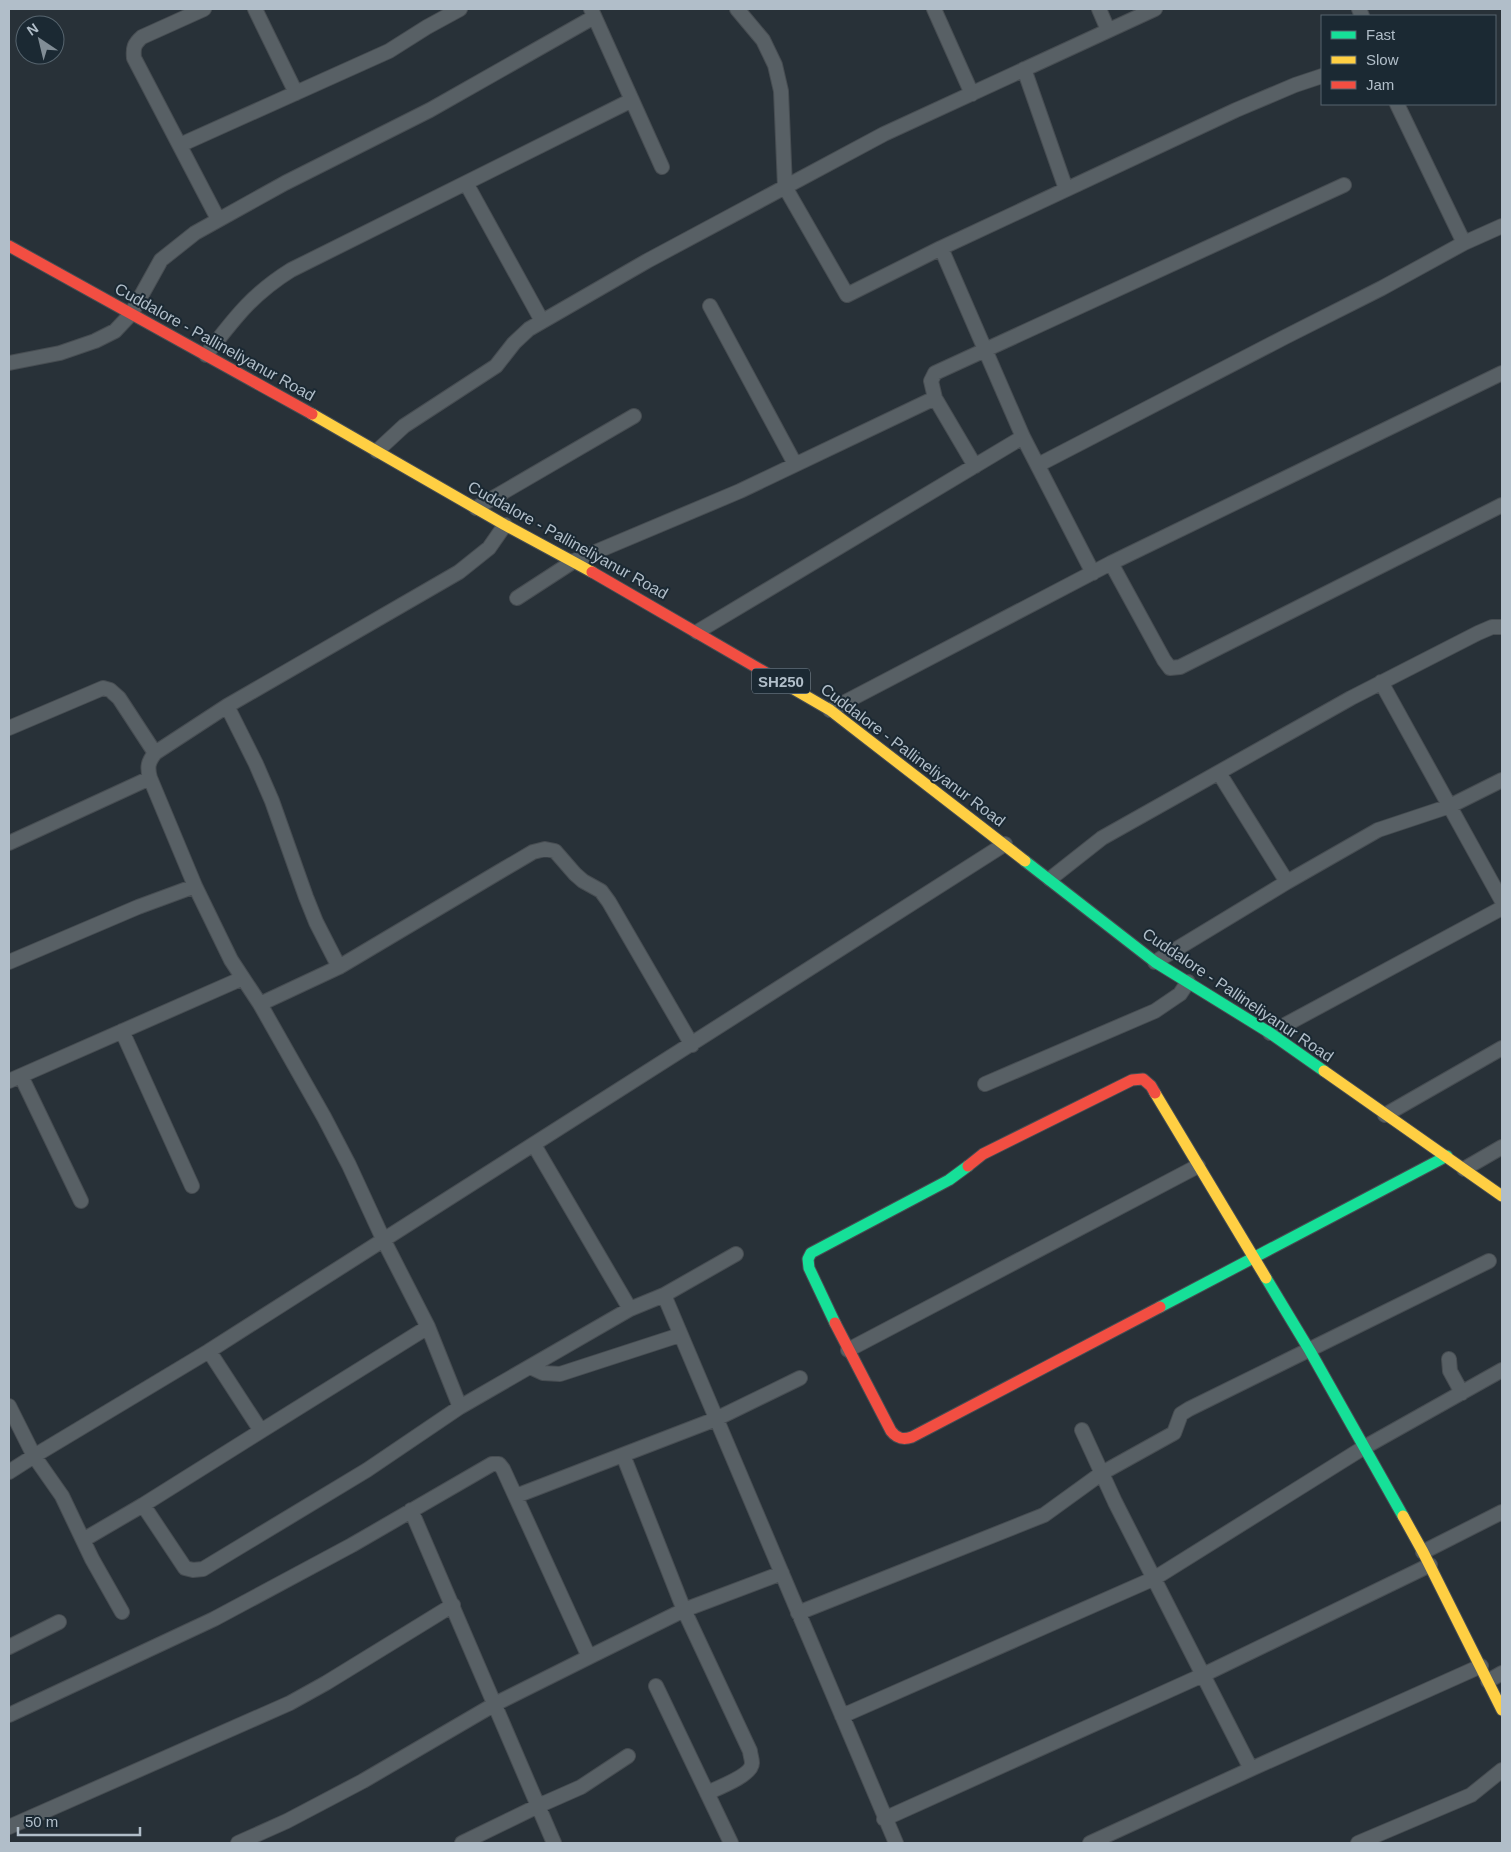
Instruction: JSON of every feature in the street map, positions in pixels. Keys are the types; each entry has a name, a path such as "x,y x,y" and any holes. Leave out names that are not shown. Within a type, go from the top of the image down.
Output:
{"street":[{"path":"204,9 142,37 135,43 133,50 134,58 218,220"},
{"path":"255,9 296,93"},
{"path":"180,145 389,51 427,26 460,9"},
{"path":"934,9 972,94"},
{"path":"1099,9 1108,30"},
{"path":"377,451 404,426 496,366 514,343 529,329 646,261 884,134 1155,9"},
{"path":"742,10 763,40 775,65 780,91 785,187 847,295 941,248 1236,110 1295,85 1321,76"},
{"path":"9,363 60,352 95,341 115,331 131,314 161,260 178,245 218,220 294,179 430,110 592,13 662,167"},
{"path":"1024,69 1066,189"},
{"path":"206,355 243,307 270,283 291,270 632,100"},
{"path":"1397,105 1464,243"},
{"path":"466,183 542,321"},
{"path":"975,466 935,398 931,381 935,372 1344,185"},
{"path":"1038,465 1382,288 1464,243 1502,226"},
{"name":"Cuddalore - Pallineliyanur Road","path":"9,246 377,451 505,525 574,561 830,710 1155,962 1270,1033 1502,1196"},
{"path":"941,248 984,351 1023,437 1093,573"},
{"path":"710,306 795,464"},
{"path":"830,710 1111,563 1502,373"},
{"path":"517,598 574,561 740,490 935,398"},
{"path":"476,508 634,416"},
{"path":"697,632 1023,437"},
{"path":"1111,563 1164,660 1170,668 1180,667 1502,505"},
{"path":"460,1407 428,1327 384,1241 329,1125 260,1004 231,960 195,886 150,778 148,768 149,760 155,753 227,706 459,572 489,548 505,525"},
{"path":"1050,879 1102,838 1218,773 1382,682 1478,633 1492,627 1502,627"},
{"path":"1382,682 1502,901"},
{"path":"9,728 102,688 110,690 119,698 155,753"},
{"path":"227,706 272,801 316,922 339,968"},
{"path":"1218,773 1287,882"},
{"path":"9,843 150,778"},
{"path":"1155,962 1287,882 1378,830 1450,806 1502,780"},
{"path":"9,1472 209,1351 384,1241 1005,844"},
{"path":"260,1004 339,968 533,852 545,848 555,851 583,881 601,891 692,1045"},
{"path":"9,962 138,907 195,886"},
{"path":"1270,1033 1502,908"},
{"path":"81,1201 12,1078 243,978"},
{"path":"985,1084 1155,1010 1180,994 1188,982"},
{"path":"122,1031 192,1186"},
{"path":"1385,1115 1502,1048"},
{"path":"1447,1156 1253,1258 912,1437 903,1440 896,1438 891,1431 848,1350 808,1268 808,1259 812,1253 949,1180 983,1154 1132,1080 1143,1079 1152,1086 1198,1166 1253,1258 1310,1351 1363,1448 1424,1552 1502,1710"},
{"path":"534,1145 630,1310"},
{"path":"1464,1169 1502,1147"},
{"path":"848,1350 1198,1166"},
{"path":"143,1506 185,1568 193,1570 203,1569 367,1470 460,1407 630,1310 664,1295 736,1254"},
{"path":"798,1613 1044,1515 1102,1474 1174,1433 1181,1414 1489,1261"},
{"path":"664,1295 884,1819 896,1843"},
{"path":"83,1540 143,1506 428,1327"},
{"path":"530,1367 551,1375 560,1374 680,1335"},
{"path":"209,1351 261,1431"},
{"path":"1449,1359 1450,1371 1462,1393"},
{"path":"842,1716 1155,1578 1363,1448 1502,1370"},
{"path":"516,1496 716,1419 800,1378"},
{"path":"9,1406 34,1456 62,1496 83,1540 122,1612"},
{"path":"1082,1430 1102,1474 1251,1768"},
{"path":"623,1455 684,1610 750,1751 752,1762 750,1770 744,1775 707,1793"},
{"path":"9,1716 214,1619 352,1545 492,1464 499,1464 503,1469 589,1657"},
{"path":"412,1510 554,1843"},
{"path":"1424,1552 1502,1512"},
{"path":"884,1819 1203,1676 1430,1565"},
{"path":"238,1843 287,1821 363,1781 495,1704 589,1657 684,1610 782,1573"},
{"path":"9,1827 290,1703 453,1605"},
{"path":"9,1647 59,1622"},
{"path":"1090,1843 1251,1768 1481,1666"},
{"path":"1488,1681 1502,1673"},
{"path":"656,1686 731,1843"},
{"path":"462,1843 538,1806 581,1788 628,1756"},
{"path":"1358,1843 1471,1795 1502,1770"}],"traffic: fast":[{"path":"1025,861 1155,962 1270,1033 1324,1071"},
{"path":"1160,1307 1447,1156"},
{"path":"835,1323 809,1268 808,1259 811,1253 949,1180 968,1166"},
{"path":"1266,1278 1310,1351 1403,1516"}],"traffic: slow":[{"path":"312,414 505,525 592,572"},
{"path":"792,688 830,710 1025,861"},
{"path":"1324,1071 1502,1196"},
{"path":"1155,1093 1266,1278"},
{"path":"1403,1516 1502,1710"}],"traffic: jam":[{"path":"9,246 312,414"},
{"path":"592,572 792,688"},
{"path":"968,1166 983,1154 1132,1080 1143,1079 1151,1086 1155,1093"},
{"path":"835,1323 891,1431 900,1438 906,1438 912,1437 1160,1307"}]}
